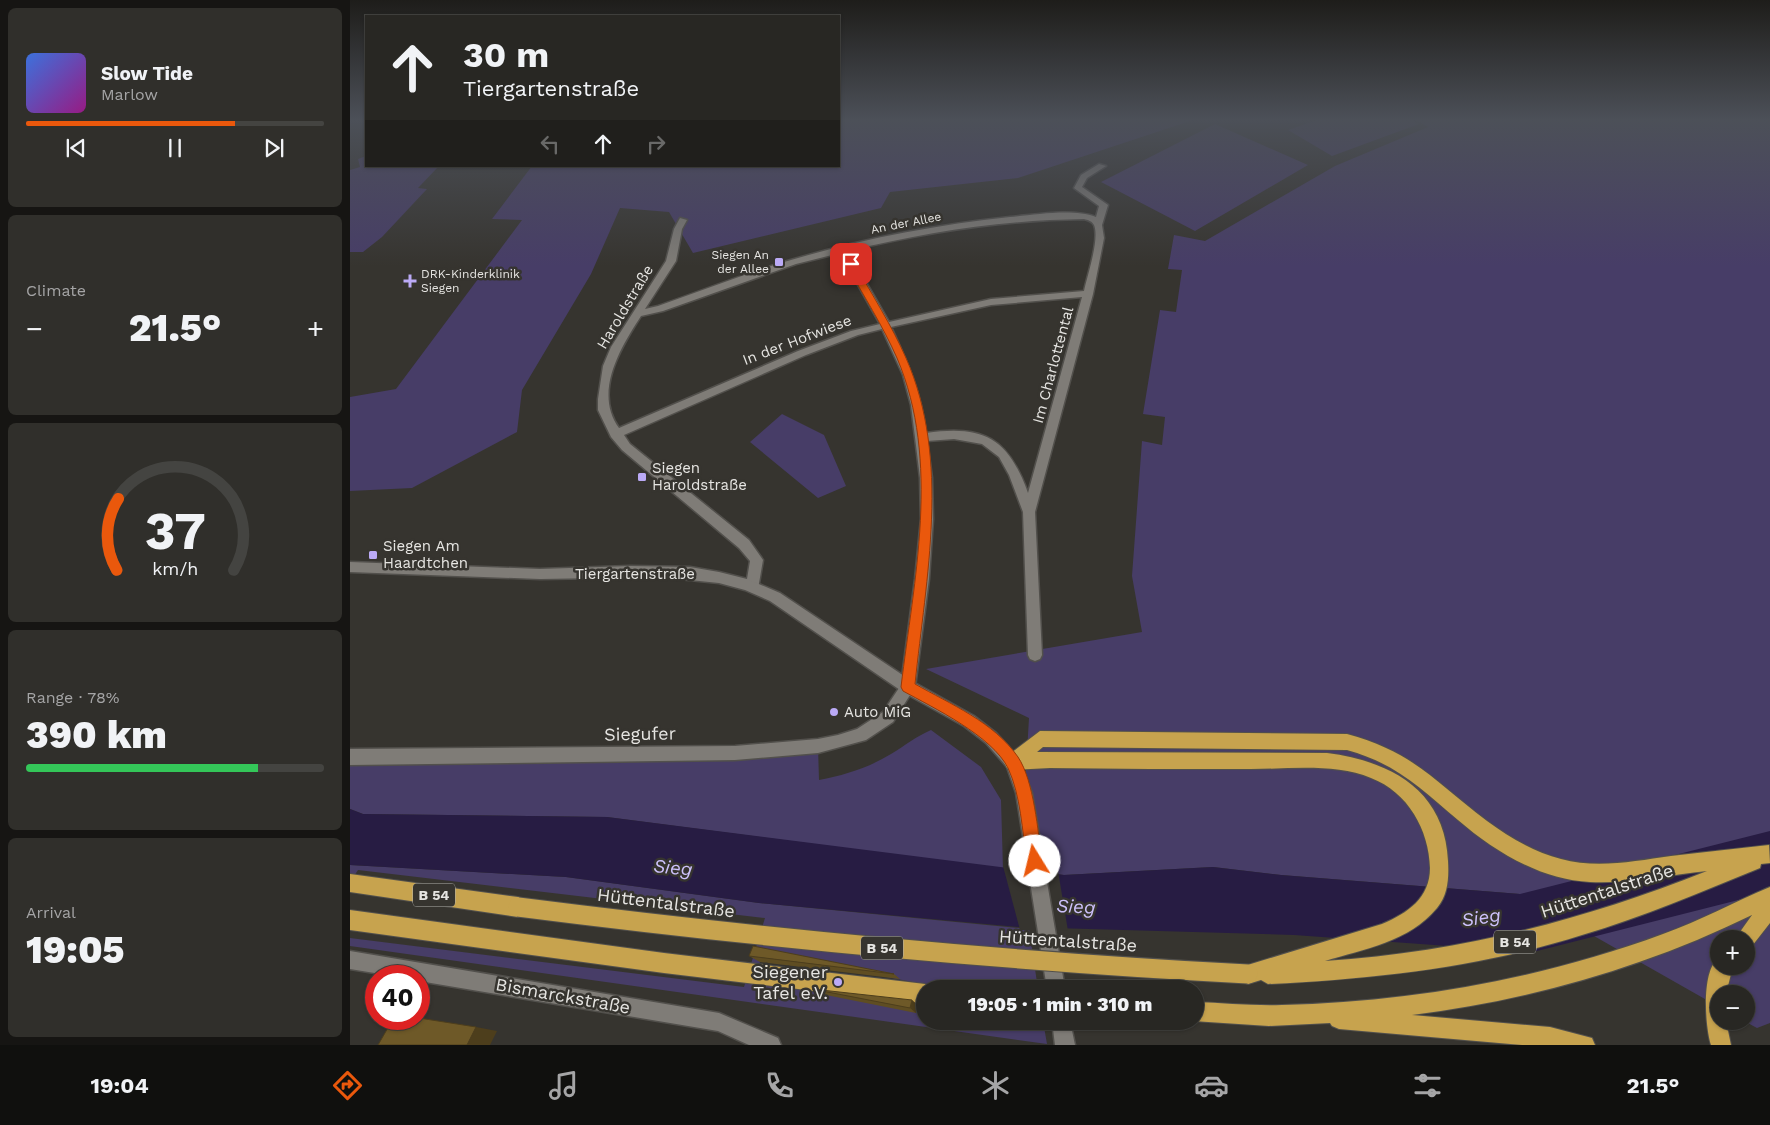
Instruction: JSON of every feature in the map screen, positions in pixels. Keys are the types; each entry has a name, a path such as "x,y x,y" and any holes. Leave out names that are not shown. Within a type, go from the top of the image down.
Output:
{"highway":[{"path":"1013,762 1040,738 1347,742 1385,752 1403,762 1482,828 1521,852 1563,869 1612,873 1770,854"},
{"path":"1013,762 1050,760 1327,761 1354,764 1374,770 1392,779 1410,793 1425,813 1435,834 1440,854 1439,875 1435,895 1426,906 1410,919 1379,935 1248,974"},
{"name":"Hüttentalstraße","path":"350,883 677,928 1022,961 1248,974 1335,972 1400,964 1450,956 1557,933 1623,912 1770,854"},
{"path":"1291,1016 1377,1010 1467,997 1578,971 1649,950 1719,921 1770,896"},
{"path":"1752,930 1770,908"},
{"name":"B 54","path":"350,920 654,962 916,993"},
{"path":"1720,975 1716,985 1714,1009 1721,1045"},
{"path":"1204,1012 1291,1016 1550,1037 1585,1045"}],"street":[{"path":"1096,169 1088,172 1080,181 1078,188 1104,205 1098,225"},
{"name":"An der Allee","path":"639,313 660,310 793,262 842,249 954,226 1038,216 1085,216 1093,219 1098,225"},
{"name":"Haroldstraße","path":"683,220 678,229 671,261 616,347 608,366 604,382 604,410 616,434 626,447 744,544 757,560 753,585"},
{"name":"Im Charlottental","path":"1035,655 1029,512 1088,294 1100,238 1098,225"},
{"path":"842,249 885,324 908,375 917,405 922,438 927,518 908,687"},
{"name":"In der Hofwiese","path":"616,434 802,353 885,324 991,302 1088,294"},
{"name":"Im Charlottental","path":"922,438 944,435 964,436 982,440 1003,454 1029,512"},
{"name":"Tiergartenstraße","path":"350,567 541,574 664,572 707,574 753,585 775,597 908,687 969,721 991,738 1013,762"},
{"name":"Siegufer","path":"350,757 736,753 818,746 861,735 876,726 896,708 908,687"},
{"path":"1013,762 1020,780 1029,825 1055,980"},
{"name":"Bismarckstraße","path":"350,960 720,1022 769,1044"},
{"path":"1062,1030 1065,1045"}],"shaded area":[{"path":"436,169 418,188 427,189 382,237 363,252 350,252 350,170"},
{"path":"530,169 1046,169 1018,178 890,192 881,208 693,253 669,212 620,208 591,274 522,390 517,432 412,488 350,491 350,397 396,389 522,220 492,219"},
{"path":"1127,169 1302,169 1195,231 1101,182"},
{"path":"1330,169 1770,169 1770,1023 1757,1028 1755,1027 1755,985 1710,985 1710,1002 1520,894 1281,875 1213,867 1064,875 1020,870 1029,718 926,669 1142,632 1132,576 1142,441 1162,445 1165,417 1143,414 1160,310 1176,312 1182,270 1168,269 1174,235 1205,241"},
{"path":"782,414 824,435 846,486 818,498 750,442"},
{"path":"931,730 981,767 1001,800 1003,869 607,817 363,814 350,809 350,757 818,746 819,780 847,773 874,763"},
{"path":"350,865 566,877 759,903 1029,929 1037,980 916,980 916,983 763,953 754,980 916,1012 916,1026 350,946 350,938 744,987 765,918 358,870 350,882"},
{"path":"947,1030 1045,1030 1047,1044"}],"water":[{"name":"Sieg","path":"350,809 363,814 607,817 1064,875 1213,867 1281,875 1520,894 1770,831 1770,892 1533,952 1294,935 1019,927 759,903 566,877 350,865"}],"pier":[{"path":"1003,866 1058,871 1068,931 1020,930"}],"building":[{"path":"753,946 894,974 749,956"},
{"path":"812,989 912,1000 910,1008"},
{"path":"430,1020 476,1027 467,1045 378,1045 387,1030 430,1030"}],"place":[{"name":"Siegen An der Allee","path":"779,262"},
{"name":"DRK-Kinderklinik Siegen","path":"410,281"},
{"name":"Siegen Haroldstraße","path":"642,477"},
{"name":"Siegen Am Haardtchen","path":"373,555"},
{"name":"Auto MiG","path":"834,712"},
{"name":"Siegener Tafel e.V.","path":"838,982"}],"route":[{"path":"851,264 885,324 908,375 917,405 922,438 927,518 922,579 908,687 969,721 991,738 1013,762 1024,793 1035,861"}]}
